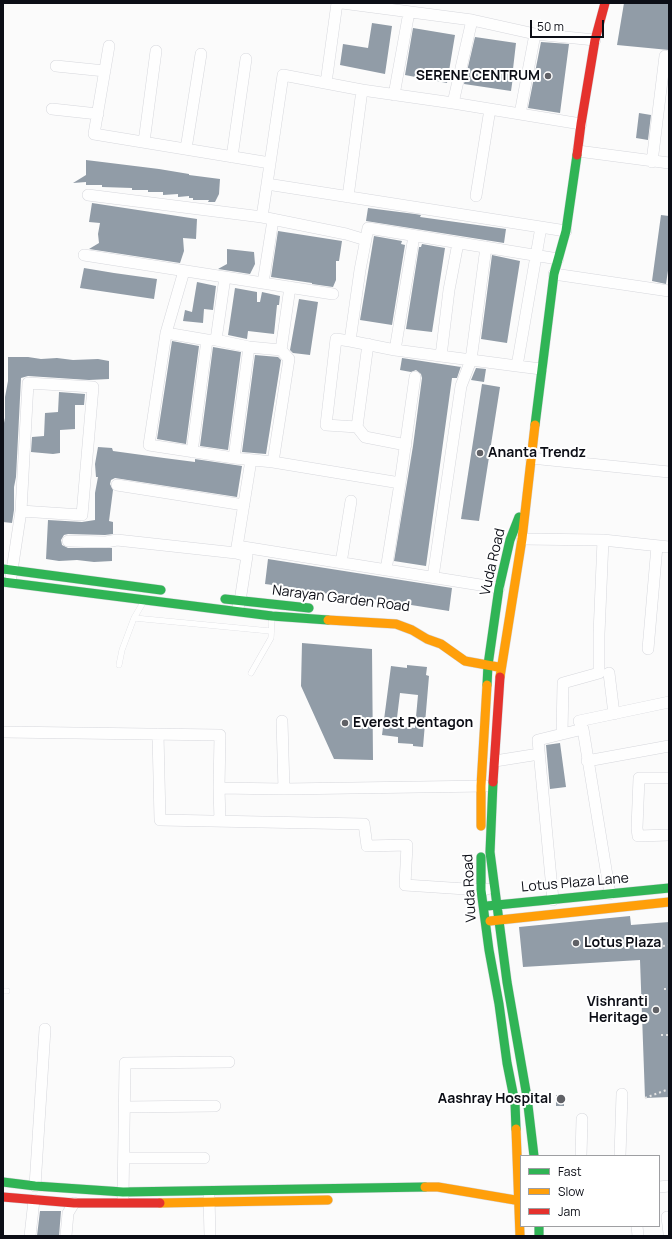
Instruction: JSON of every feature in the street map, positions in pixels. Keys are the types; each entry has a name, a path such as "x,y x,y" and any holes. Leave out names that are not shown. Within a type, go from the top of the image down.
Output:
{"street":[{"path":"326,83 337,3"},
{"path":"342,3 472,20 535,34 595,40"},
{"path":"522,367 552,229 578,151 595,40 605,3"},
{"path":"394,95 409,12"},
{"path":"453,103 472,20"},
{"path":"520,114 535,34"},
{"path":"109,46 94,134 270,163"},
{"path":"144,142 156,51"},
{"path":"186,149 201,54"},
{"path":"652,162 665,56"},
{"path":"232,157 246,59"},
{"path":"56,66 105,71"},
{"path":"263,283 268,218 267,184 283,75 362,90 581,124"},
{"path":"348,197 362,90"},
{"path":"52,109 98,114"},
{"path":"476,196 490,110"},
{"path":"578,151 652,162 669,163"},
{"path":"267,184 552,229"},
{"path":"88,195 268,218 346,234 366,240"},
{"path":"350,341 368,228 545,257"},
{"path":"526,503 541,369 554,274 545,257 552,229"},
{"path":"395,350 414,236"},
{"path":"441,356 449,290 458,243"},
{"path":"433,577 461,386 471,360 486,247"},
{"path":"84,255 333,294"},
{"path":"184,271 166,333 149,445 234,458 273,462 400,483"},
{"path":"554,274 669,291"},
{"path":"192,452 225,277"},
{"path":"281,350 290,287"},
{"path":"166,333 249,347 281,350 289,360 273,462"},
{"path":"357,427 326,425 336,339 395,350 541,369"},
{"path":"368,344 357,427 365,437 406,445"},
{"path":"234,458 249,347"},
{"path":"386,570 406,445 415,377"},
{"path":"7,583 8,570 21,511 28,383 93,387 82,515 21,511"},
{"path":"531,458 669,472"},
{"path":"237,549 251,460"},
{"path":"117,485 244,506"},
{"path":"341,562 351,500"},
{"name":"Vuda Road","path":"526,503 522,539 501,667 490,852 507,982 527,1097 534,1155"},
{"name":"Vuda Road","path":"520,1236 513,1204 515,1103 507,1063 481,890 481,786 488,665 499,588 510,540 526,503"},
{"path":"522,539 603,540 669,547"},
{"path":"68,541 106,542 117,540 237,549 341,562 499,588"},
{"path":"562,734 563,683 599,673 603,540"},
{"path":"648,649 657,546"},
{"path":"237,549 247,556 238,606"},
{"path":"8,570 169,591"},
{"name":"Narayan Garden Road","path":"7,583 145,599 238,606 317,609"},
{"name":"Narayan Garden Road","path":"217,598 272,616 396,624 441,644"},
{"name":"Narayan Garden Road","path":"348,612 402,618 431,631 441,644"},
{"path":"441,644 469,662 501,667"},
{"path":"609,673 614,714"},
{"path":"610,894 582,729 579,721 669,702"},
{"path":"282,721 284,789"},
{"path":"553,900 538,740 582,729"},
{"path":"3,732 220,735 220,822"},
{"path":"158,734 160,820 364,824 367,846 407,845 405,885 481,890 494,888"},
{"path":"587,761 669,746"},
{"path":"495,761 539,754"},
{"path":"669,778 639,778 637,828 638,836 669,835"},
{"path":"219,788 284,789 493,786"},
{"name":"Lotus Plaza Lane","path":"484,907 497,904 553,900 669,888"},
{"name":"Lotus Plaza Lane","path":"486,922 669,902"},
{"path":"35,1186 45,1029"},
{"path":"123,1204 125,1063 229,1062"},
{"path":"620,1155 622,1094"},
{"path":"125,1107 215,1106"},
{"path":"581,1155 582,1119"},
{"path":"124,1158 204,1158"},
{"path":"3,1182 35,1186 123,1192 424,1187 449,1188 513,1204"},
{"path":"209,1191 210,1236"},
{"path":"3,1197 74,1203 123,1204 336,1199"},
{"path":"30,1236 34,1200"},
{"path":"66,1236 68,1213 74,1203"},
{"path":"486,1204 513,1204"},
{"path":"665,1217 669,1233"}],"lane":[{"path":"119,665 122,650 134,618 145,599"},
{"path":"251,673 271,638 270,631 272,616"},
{"path":"134,618 270,631"}],"path":[{"path":"662,946 669,946"},
{"path":"664,990 669,989"},
{"path":"661,1035 669,1035"},
{"path":"645,1098 669,1089"}],"building":[{"path":"624,3 669,3 669,50 617,45"},
{"path":"372,23 392,26 385,74 340,65 343,44 368,48"},
{"path":"413,28 455,35 447,83 405,75"},
{"path":"475,37 516,43 511,91 464,84"},
{"name":"SERENE CENTRUM","path":"541,42 569,44 560,113 528,108"},
{"path":"639,113 651,115 648,140 636,138"},
{"path":"86,160 159,169 220,179 219,194 215,202 208,202 209,200 193,200 193,198 189,198 189,196 178,197 178,194 163,195 163,192 148,192 148,190 102,187 102,185 86,185 86,182 73,183 86,175"},
{"path":"92,203 197,219 196,239 183,238 184,251 180,263 89,249 99,243 98,234 100,223 89,222"},
{"path":"368,208 506,229 504,243 366,221"},
{"path":"661,215 669,216 669,264 666,284 652,281"},
{"path":"278,231 342,241 339,261 336,261 336,280 333,287 271,277"},
{"path":"374,236 402,241 401,244 405,245 392,325 360,320"},
{"path":"422,244 445,248 432,332 406,329 419,247 421,247"},
{"path":"227,249 254,252 255,264 250,274 218,269 227,264"},
{"path":"492,255 520,261 507,343 481,339"},
{"path":"84,268 157,279 154,299 80,288"},
{"path":"197,282 216,286 213,310 204,309 203,323 183,321 185,310 192,312"},
{"path":"235,288 257,292 257,302 260,302 262,292 280,296 279,305 277,305 274,334 248,331 247,339 228,335"},
{"path":"299,299 318,302 310,355 293,353 290,350"},
{"path":"172,341 199,346 186,444 157,439"},
{"path":"213,347 241,352 228,450 200,446"},
{"path":"255,355 278,357 281,360 266,454 242,452"},
{"path":"8,357 28,357 41,359 57,358 73,360 98,359 109,361 109,379 89,380 28,376 21,378 12,523 3,522 3,428 5,418 5,397 8,381"},
{"path":"402,358 461,367 457,378 452,378 426,566 394,561 413,446 422,378 421,374 416,370 411,372 400,370"},
{"path":"476,368 486,369 484,382 471,380"},
{"name":"Ananta Trendz","path":"482,384 500,387 479,521 461,519"},
{"path":"59,392 85,394 84,405 75,405 75,429 60,430 60,453 53,454 31,452 32,437 44,436 45,413 58,412"},
{"path":"98,447 112,448 113,451 164,458 195,462 195,459 242,466 237,497 115,478 111,480 110,484 113,490 109,521 113,522 113,534 68,534 64,535 61,540 62,545 68,548 112,548 112,561 59,561 46,559 48,520 82,522 95,520 95,493 98,477 96,477 95,464"},
{"path":"268,559 452,588 449,611 265,584"},
{"name":"Everest Pentagon","path":"302,643 372,649 373,760 334,759 301,686"},
{"path":"407,665 427,667 426,675 429,676 423,747 413,746 413,744 398,743 398,737 382,735 391,666 407,668","holes":["400,693 418,695 415,728 396,726"]},
{"path":"560,743 566,787 550,789 546,745"},
{"path":"630,916 631,925 669,922 669,1097 645,1098 640,960 523,967 519,927"},
{"path":"556,1095 564,1095 564,1106 556,1106"},
{"path":"40,1211 61,1211 59,1236 37,1236"}],"traffic: fast":[{"path":"535,425 554,274 566,231 577,155"},
{"path":"487,685 488,665 499,588 510,540 519,517"},
{"path":"3,569 161,590"},
{"path":"3,582 272,616 328,620"},
{"path":"225,599 309,608"},
{"path":"493,782 490,852 507,982 527,1097 534,1155"},
{"path":"481,857 481,890 507,1063 515,1103 516,1129"},
{"path":"487,906 669,888"},
{"path":"3,1182 35,1186 123,1192 425,1187"},
{"path":"539,1227 539,1236"}],"traffic: slow":[{"path":"500,677 522,539 535,425"},
{"path":"328,620 396,624 441,644 465,661 498,667"},
{"path":"481,826 481,786 487,685"},
{"path":"490,921 669,902"},
{"path":"516,1129 520,1236"},
{"path":"425,1187 438,1187 520,1201"},
{"path":"160,1203 328,1200"}],"traffic: jam":[{"path":"577,155 595,40 605,3"},
{"path":"493,782 500,677"},
{"path":"3,1197 74,1203 160,1203"}],"place":[{"name":"SERENE CENTRUM","path":"548,76"},
{"name":"Ananta Trendz","path":"480,453"},
{"name":"Everest Pentagon","path":"345,723"},
{"name":"Lotus Plaza","path":"576,943"},
{"name":"Vishranti Heritage","path":"656,1010"},
{"name":"Aashray Hospital","path":"561,1099"}]}
